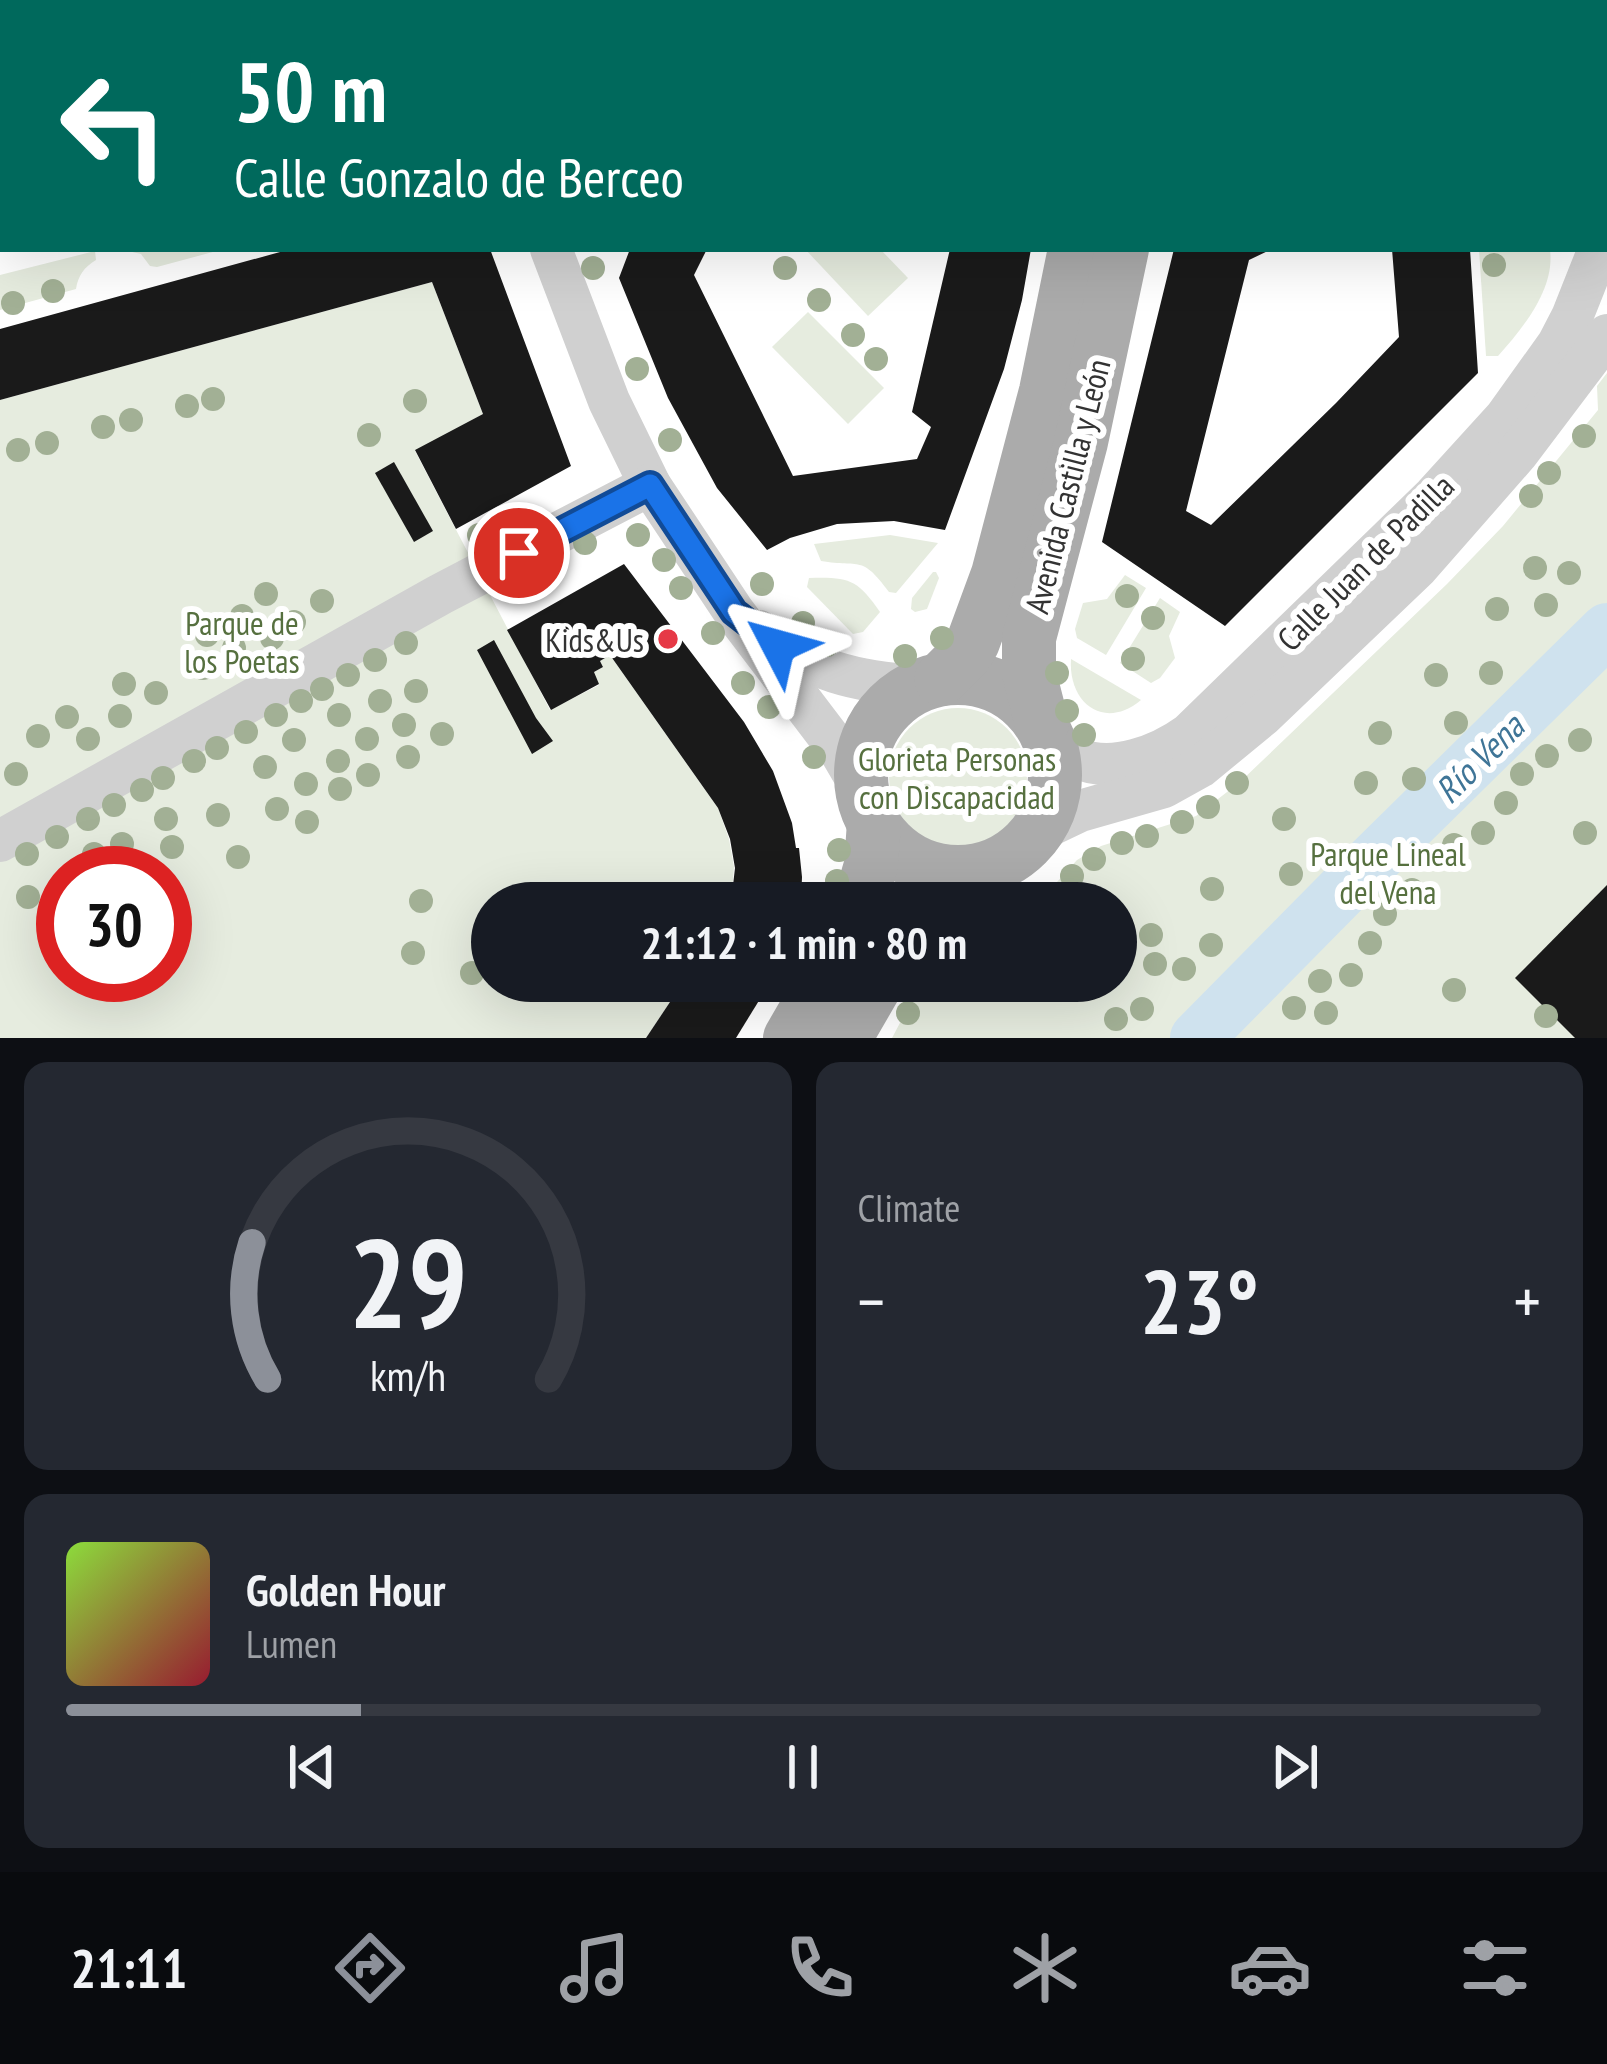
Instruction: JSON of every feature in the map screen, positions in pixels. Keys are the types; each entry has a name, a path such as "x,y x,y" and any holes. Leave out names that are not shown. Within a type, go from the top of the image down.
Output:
{"main road":[{"name":"Avenida Castilla y León","path":"930,682 965,655 998,574 1046,391 1074,252"},
{"name":"Avenida Castilla y León","path":"1046,734 1029,673 1029,638 1081,442 1121,252"},
{"path":"866,882 871,865 861,768 873,728 885,710 930,682 964,677 1008,691 1027,706 1046,734 1056,779 1038,830 1020,850 960,882"},
{"path":"868,806 899,852 933,868 946,882"},
{"path":"790,1038 811,1002"},
{"path":"845,1038 866,1002"}],"street":[{"path":"552,252 614,412 650,485 734,612 841,753 868,806"},
{"name":"Calle Juan de Padilla","path":"1046,734 1079,760 1118,763 1144,758 1190,734 1433,496 1504,418 1558,344 1603,252"},
{"name":"Calle Juan de Padilla","path":"1038,830 1080,811 1163,787 1200,767 1262,716 1418,567 1517,454 1607,335"},
{"path":"0,841 441,594 650,485"},
{"path":"734,612 799,659 834,673 875,683 930,682"}],"green space":[{"path":"95,252 96,260 82,272 76,289 0,310 0,275"},
{"path":"132,252 213,252 157,267 150,266 141,254"},
{"path":"808,252 883,252 908,278 868,316"},
{"path":"1479,252 1550,252 1548,279 1527,320 1498,356 1486,356"},
{"name":"Parque de los Poetas","path":"432,282 483,414 415,451 550,710 599,685 594,672 610,655 718,808 734,867 733,882 471,882 471,1002 670,1002 646,1038 0,1038 0,400"},
{"path":"808,312 884,388 848,424 772,347"},
{"name":"Parque Lineal del Vena","path":"1607,373 1607,1038 892,1038 911,1002 1137,1002 1137,882 1057,882 1077,860 1101,846 1196,816 1240,782 1503,526 1598,410 1597,386"},
{"path":"890,535 938,543 896,593 889,592 866,567 821,561 814,544"},
{"path":"933,572 939,578 927,609 915,612 912,598"},
{"path":"1125,575 1146,588 1106,655 1077,638 1075,629 1083,603 1107,599"},
{"path":"809,578 851,582 880,612 863,632 853,634 807,587"},
{"path":"1160,598 1180,612 1169,636 1175,658 1151,683 1120,663"},
{"path":"1071,659 1141,700 1114,713 1091,708 1075,688"},
{"name":"Glorieta Personas con Discapacidad","path":"958,708 985,713 1007,728 1022,750 1027,777 1022,804 1007,826 985,841 958,846 931,841 909,826 894,804 889,777 894,750 909,728 931,713"}],"building":[{"path":"280,252 491,252 571,466 456,529 415,450 483,414 432,282 0,400 0,329"},
{"path":"629,252 706,252 694,275 793,476 917,459 931,427 912,412 949,252 1030,252 1004,369 945,530 894,521 837,524 767,550 717,488 668,398 619,278"},
{"path":"1173,252 1266,252 1249,260 1186,511 1211,525 1399,337 1392,252 1470,252 1478,373 1225,626 1102,542"},
{"path":"394,462 433,531 414,542 375,473"},
{"path":"624,564 744,722 773,771 799,848 802,882 733,882 730,839 718,808 610,655 594,672 599,684 551,710 507,630"},
{"path":"494,640 553,741 532,754 477,650"},
{"path":"1607,885 1607,1038 1575,1038 1515,978"},
{"path":"670,1002 758,1002 736,1038 646,1038"}],"waterway":[{"name":"Río Vena","path":"1197,1038 1607,630"}],"place":[{"name":"Kids&Us","path":"668,639"}],"route":[{"path":"519,553 650,485 734,612 778,646"}]}
